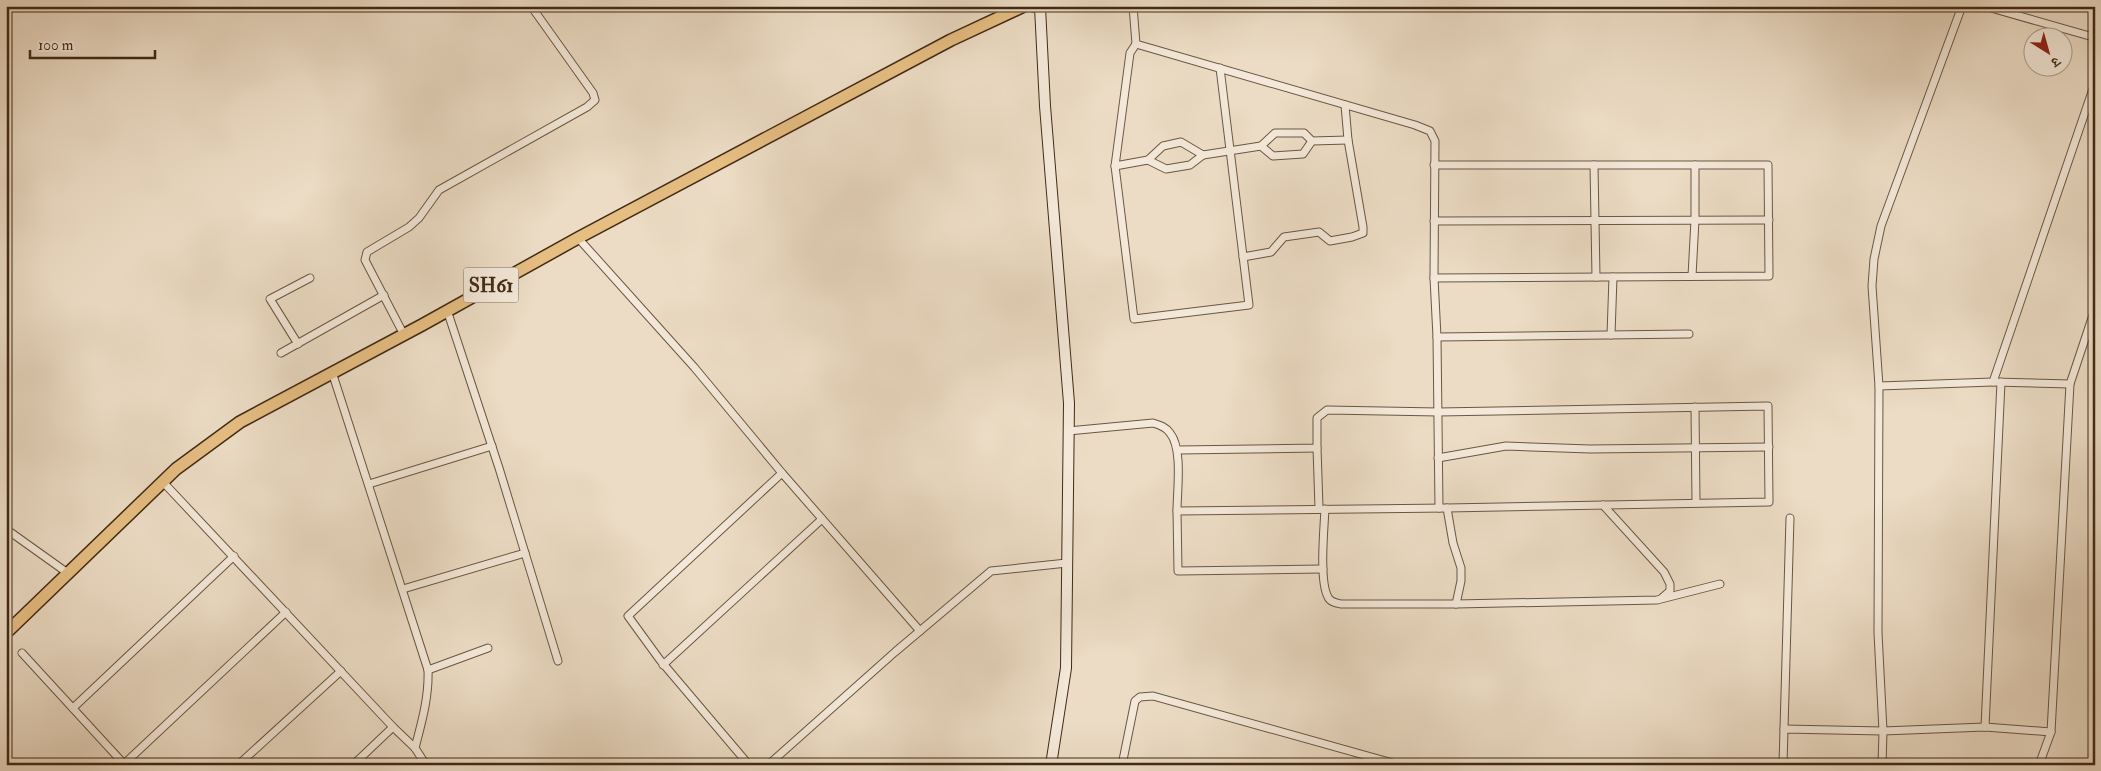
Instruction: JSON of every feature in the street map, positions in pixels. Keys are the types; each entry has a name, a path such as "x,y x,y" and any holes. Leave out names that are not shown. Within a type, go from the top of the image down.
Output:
{"main road":[{"name":"SH61","path":"6,633 176,469 240,422 404,335 578,238 951,40 1024,6"},
{"path":"1034,6 1040,7"}],"street":[{"path":"404,335 365,260 367,252 409,227 419,218 439,190 587,107 595,100 593,93 531,6"},
{"path":"1133,6 1136,44 1130,53 1115,166 1134,319 1248,304 1220,68"},
{"path":"1882,765 1883,731 1878,633 1878,386 1872,286 1874,259 1881,226 1962,6"},
{"path":"1984,6 2094,35"},
{"path":"1040,7 1046,115 1069,403 1066,668 1050,765"},
{"path":"1136,44 1430,131 1435,140 1434,278 1437,337 1439,508"},
{"path":"1993,382 2095,83"},
{"path":"1243,256 1271,252 1284,237 1319,232 1330,241 1352,238 1362,233 1363,227 1348,140 1346,105"},
{"path":"1148,160 1166,169 1190,165 1203,155 1261,146 1275,133 1304,133 1312,142"},
{"path":"1261,146 1273,156 1303,154 1312,142 1348,140"},
{"path":"1115,166 1148,160 1163,146 1181,142 1203,155"},
{"path":"1434,165 1768,165 1770,276 1434,278"},
{"path":"1594,165 1596,277"},
{"path":"1692,276 1696,220 1695,165"},
{"path":"1434,221 1769,220"},
{"path":"578,238 694,367 782,473 920,631"},
{"path":"1611,335 1614,277"},
{"path":"298,344 270,299 310,278"},
{"path":"281,353 384,295"},
{"path":"2039,765 2051,732 2070,384 2095,309"},
{"path":"447,310 492,446 558,661"},
{"path":"1437,337 1689,334"},
{"path":"332,372 428,670 429,687 426,707 414,748"},
{"path":"1878,386 1993,382 2070,384"},
{"path":"1985,727 2001,382"},
{"path":"1177,511 1322,509 1447,508 1769,502 1768,406 1438,412 1327,410 1317,418 1317,448 1322,509 1323,569 1327,596 1336,603 1456,604 1657,600 1720,584"},
{"path":"1695,407 1696,503"},
{"path":"1068,430 1154,423 1163,426 1170,432 1178,450 1178,571 1323,569"},
{"path":"369,484 492,446"},
{"path":"1438,458 1506,446 1590,449 1769,447"},
{"path":"1178,450 1317,448"},
{"path":"749,765 663,665 628,616 782,473"},
{"path":"163,482 414,748 426,765"},
{"path":"1603,505 1664,572 1670,584 1670,591 1666,596 1657,600"},
{"path":"1447,508 1452,543 1461,568 1461,581 1456,604"},
{"path":"1784,765 1790,518"},
{"path":"663,665 822,519"},
{"path":"6,529 69,574"},
{"path":"403,589 525,553"},
{"path":"73,708 234,556"},
{"path":"768,765 991,571 1067,563"},
{"path":"22,653 125,764 286,612"},
{"path":"428,670 488,648"},
{"path":"238,765 341,671"},
{"path":"1122,765 1136,701 1140,697 1153,696 1400,765"},
{"path":"353,765 393,727"},
{"path":"1784,730 1883,731 1985,727 2051,732"}]}
